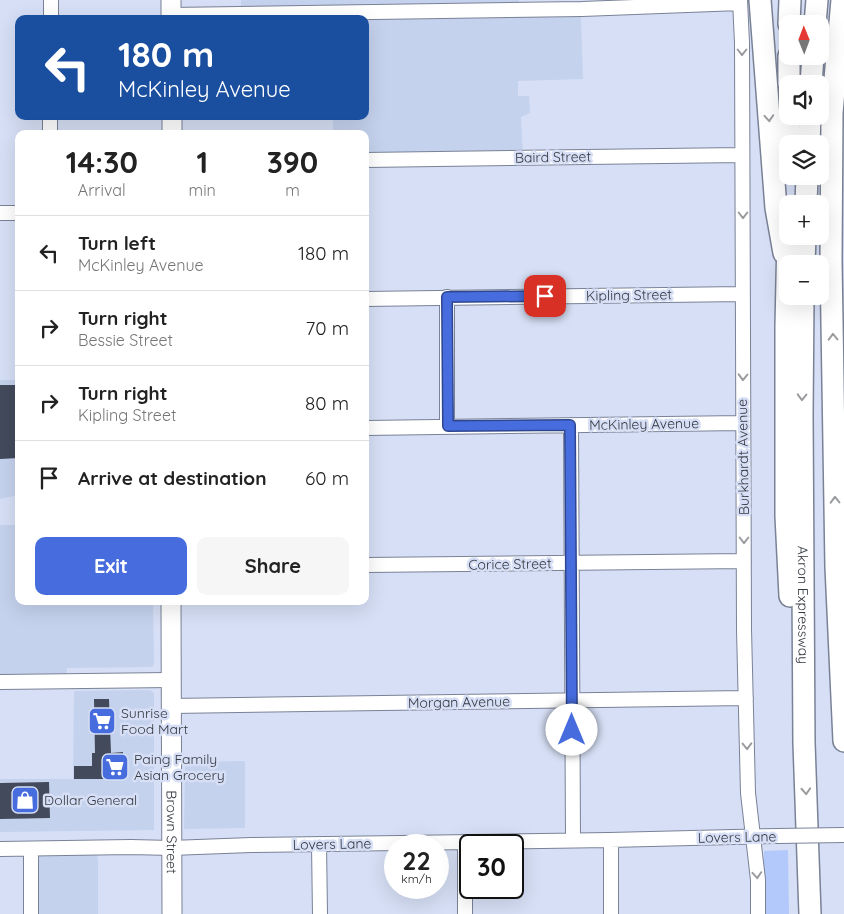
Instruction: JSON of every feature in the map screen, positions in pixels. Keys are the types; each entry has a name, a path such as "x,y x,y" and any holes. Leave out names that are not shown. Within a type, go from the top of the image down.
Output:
{"highway":[{"path":"789,15 790,0"},
{"path":"816,15 817,0"},
{"path":"842,0 832,113 831,261 836,567 844,741"},
{"path":"747,1 784,255"},
{"path":"831,261 844,148"},
{"path":"787,305 786,516 791,609 804,743"},
{"name":"Akron Expressway","path":"803,305 804,743 810,914"}],"main road":[{"name":"Brown Street","path":"171,605 172,914"}],"street":[{"path":"51,0 51,15"},
{"path":"171,11 582,9 747,1"},
{"name":"Burkhardt Avenue","path":"747,1 742,43 741,155 744,561 748,793 758,880 758,914"},
{"name":"Baird Street","path":"369,160 741,155"},
{"path":"0,213 15,213"},
{"name":"Kipling Street","path":"369,299 743,294"},
{"path":"447,297 448,426"},
{"name":"McKinley Avenue","path":"369,428 743,423"},
{"path":"570,425 573,840"},
{"name":"Corice Street","path":"369,565 744,561"},
{"path":"0,682 171,680"},
{"name":"Morgan Avenue","path":"172,706 572,700 746,695"},
{"name":"Lovers Lane","path":"524,841 844,835"},
{"path":"611,914 612,840"},
{"name":"Lovers Lane","path":"0,849 459,843"},
{"path":"320,844 320,914"},
{"path":"31,849 31,914"},
{"path":"465,899 465,914"}],"shaded area":[{"path":"241,0 519,0 519,10 582,9 583,79 518,81 518,96 529,96 530,113 521,117 523,158 369,160 369,130 333,130 333,120 369,120 369,15 241,15"},
{"path":"0,380 15,380 15,496 0,499"},
{"path":"0,525 15,525 15,605 153,605 154,664 152,667 67,668 66,681 0,682"},
{"path":"150,690 154,693 154,830 0,832 0,779 73,779 74,691"},
{"path":"245,761 245,828 184,829 185,762"},
{"path":"96,847 98,862 98,914 31,914 31,849"},
{"path":"788,850 789,914 764,914 764,851"}],"building":[{"path":"0,385 15,385 15,458 0,459"},
{"path":"94,699 109,699 111,753 123,752 123,779 74,779 74,766 92,766 92,753 95,753"},
{"name":"Dollar General","path":"49,782 50,818 0,819 0,783"}],"place":[{"name":"Sunrise Food Mart","path":"102,721"},
{"name":"Paing Family Asian Grocery","path":"115,767"},
{"name":"Dollar General","path":"25,800"}],"route":[{"path":"545,296 447,297 448,426 570,425 572,730"}]}
